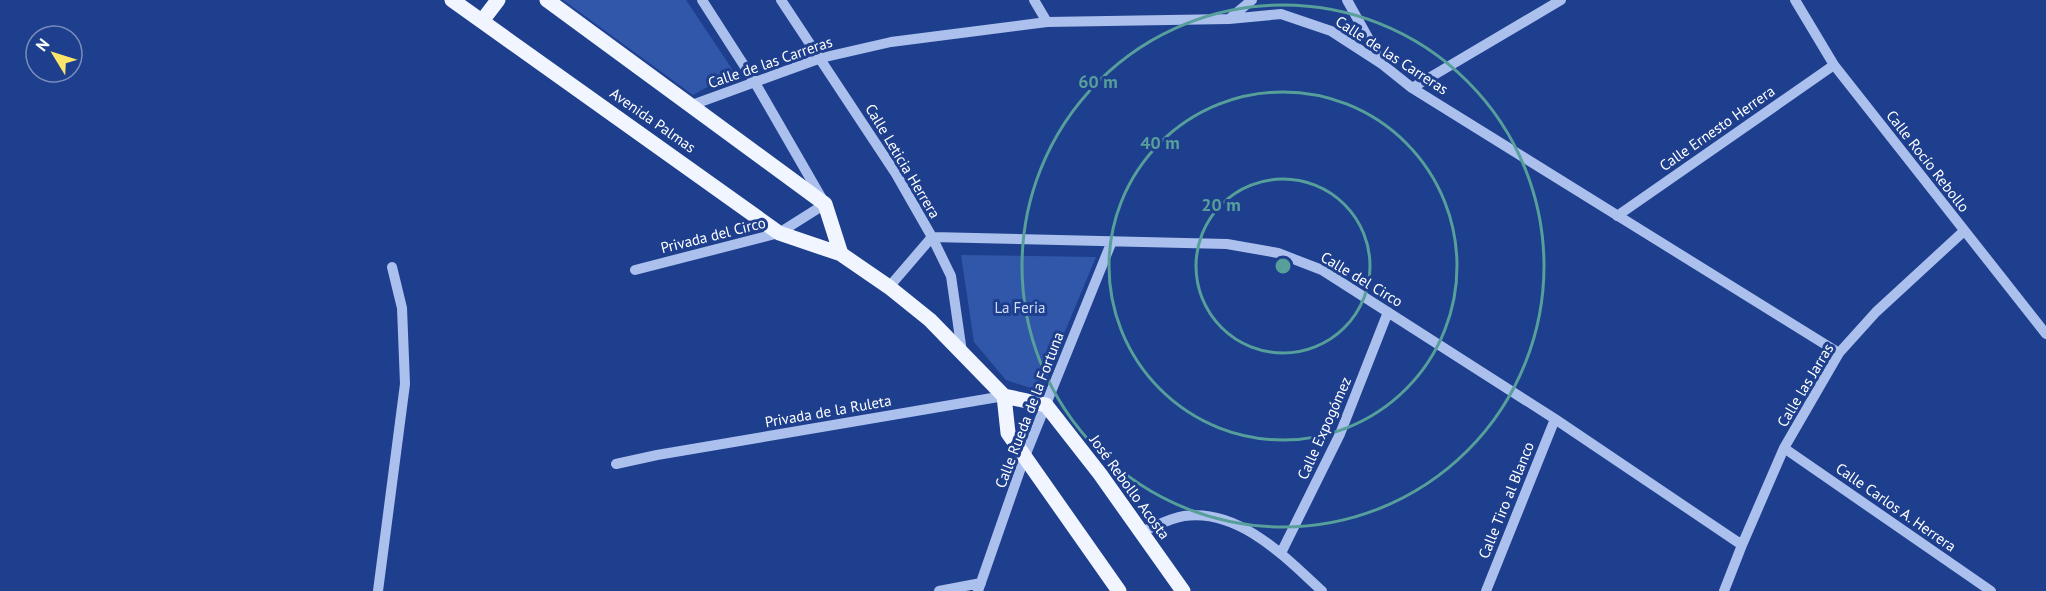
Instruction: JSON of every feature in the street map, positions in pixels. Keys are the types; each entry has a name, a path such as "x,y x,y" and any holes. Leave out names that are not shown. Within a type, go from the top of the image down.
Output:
{"main road":[{"name":"Avenida Palmas","path":"452,0 779,233 841,254 889,287 930,320 1004,396"},
{"path":"482,21 498,0"},
{"path":"547,0 825,204 841,254"},
{"path":"1046,405 1004,396 1008,433 1119,591"},
{"name":"José Rebollo Acosta","path":"1046,405 1100,474 1183,591"}],"street":[{"path":"702,0 754,81 825,204"},
{"name":"Calle Leticia Herrera","path":"781,0 821,57 896,174 932,237 951,276 962,352"},
{"path":"1034,0 1047,22"},
{"path":"1229,19 1252,0"},
{"path":"1347,0 1382,64"},
{"path":"1412,88 1561,0"},
{"name":"Calle Rocío Rebollo","path":"1795,0 1834,65 2046,334"},
{"name":"Calle de las Carreras","path":"692,105 821,57 891,42 1047,22 1229,19 1281,14 1331,31 1382,64 1412,88 1839,353"},
{"name":"Calle Ernesto Herrera","path":"1617,216 1834,65"},
{"name":"Privada del Circo","path":"635,270 779,233 825,204"},
{"name":"Calle las Jarras","path":"1724,591 1785,448 1839,353 1876,312 1964,231"},
{"path":"889,287 932,237"},
{"name":"Calle del Circo","path":"932,237 1227,244 1278,253 1322,270 1555,419 1742,545"},
{"name":"Calle Rueda de la Fortuna","path":"979,587 1025,456 1112,241"},
{"path":"378,591 405,384 402,308 392,267"},
{"name":"Calle Expogómez","path":"1281,553 1340,434 1388,312"},
{"name":"Privada de la Ruleta","path":"616,464 1004,396"},
{"name":"Calle Tiro al Blanco","path":"1486,591 1555,419"},
{"name":"Calle Carlos A. Herrera","path":"1785,448 1990,591"},
{"path":"1141,532 1182,516 1212,515 1239,526 1281,553 1322,591"},
{"path":"939,591 979,587"}],"green space":[{"path":"563,0 686,0 734,72 693,95"},
{"name":"La Feria","path":"961,255 1096,257 1040,391 1006,380 974,342"}]}
